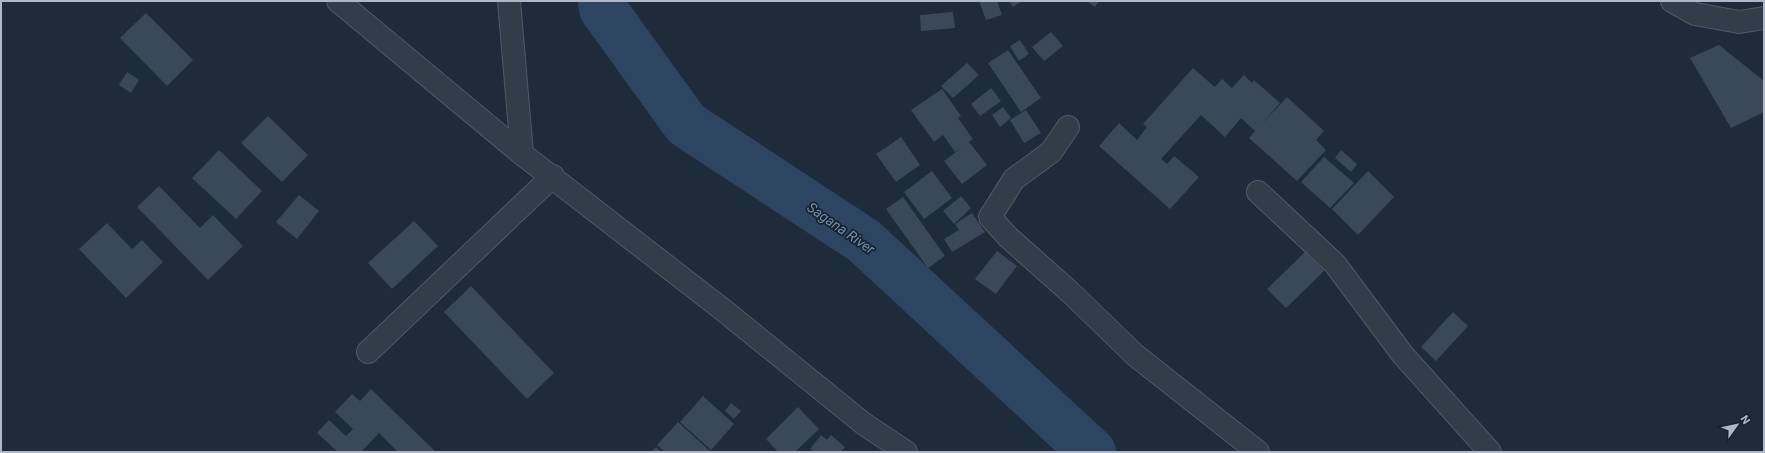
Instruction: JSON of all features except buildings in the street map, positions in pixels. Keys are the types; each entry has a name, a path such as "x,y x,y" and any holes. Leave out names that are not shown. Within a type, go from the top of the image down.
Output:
{"street":[{"path":"338,1 522,154 553,176 722,309 864,424 906,452"},
{"path":"509,1 522,154"},
{"path":"1672,1 1695,14 1740,22 1764,18"},
{"path":"1068,127 1051,152 1014,179 990,217 1008,237 1071,293 1135,355 1258,452"},
{"path":"368,352 553,176"},
{"path":"1258,192 1335,264 1403,355 1490,452"}],"waterway":[{"name":"Sagana River","path":"602,1 603,9 686,124 864,241 1092,452"}]}
